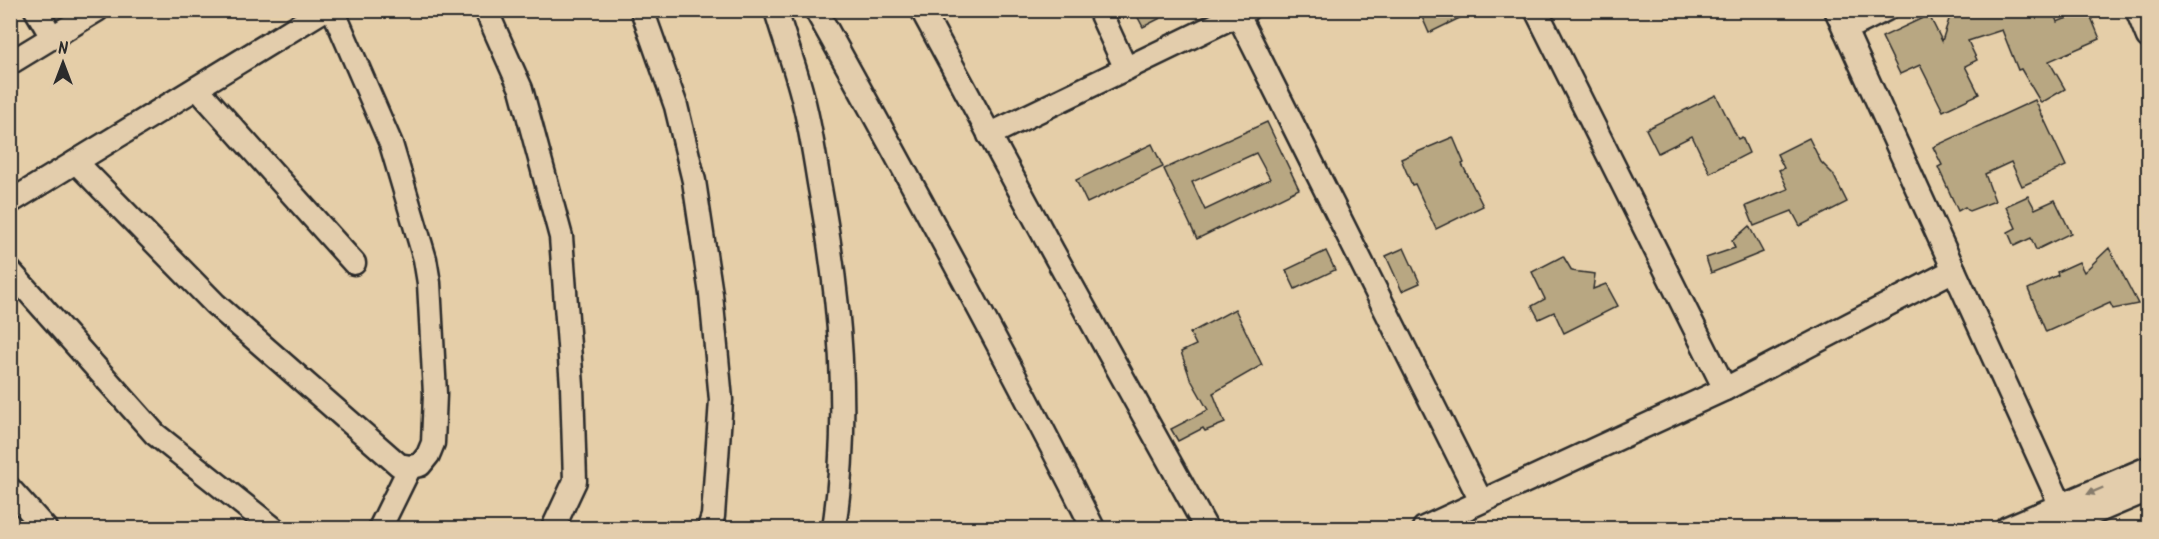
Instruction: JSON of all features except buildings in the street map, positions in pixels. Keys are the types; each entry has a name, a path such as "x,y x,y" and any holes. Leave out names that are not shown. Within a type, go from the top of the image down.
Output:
{"street":[{"path":"36,10 52,37"},
{"path":"10,63 97,10"},
{"path":"10,202 324,10"},
{"path":"76,162 215,304 399,465 410,467 420,465 428,455 433,443 435,394 429,283 425,260 391,144 333,10"},
{"path":"486,10 521,89 561,237 572,386 574,481 553,528"},
{"path":"642,10 678,116 694,181 711,294 721,400 713,516 709,528"},
{"path":"776,10 805,106 829,234 837,304 842,350 843,439 840,487 834,528"},
{"path":"816,10 905,170 1092,528"},
{"path":"922,10 1206,528"},
{"path":"1099,10 1126,69"},
{"path":"1536,10 1725,389"},
{"path":"1885,10 1840,20 2061,506"},
{"path":"2137,10 2148,37"},
{"path":"990,135 1243,13 1482,501"},
{"path":"197,88 354,263"},
{"path":"1424,528 1725,389 1954,270"},
{"path":"10,271 155,434 273,528"},
{"path":"380,528 410,467"},
{"path":"2007,528 2061,506 2147,477"},
{"path":"2058,528 2147,477"},
{"path":"10,489 45,528"}]}
